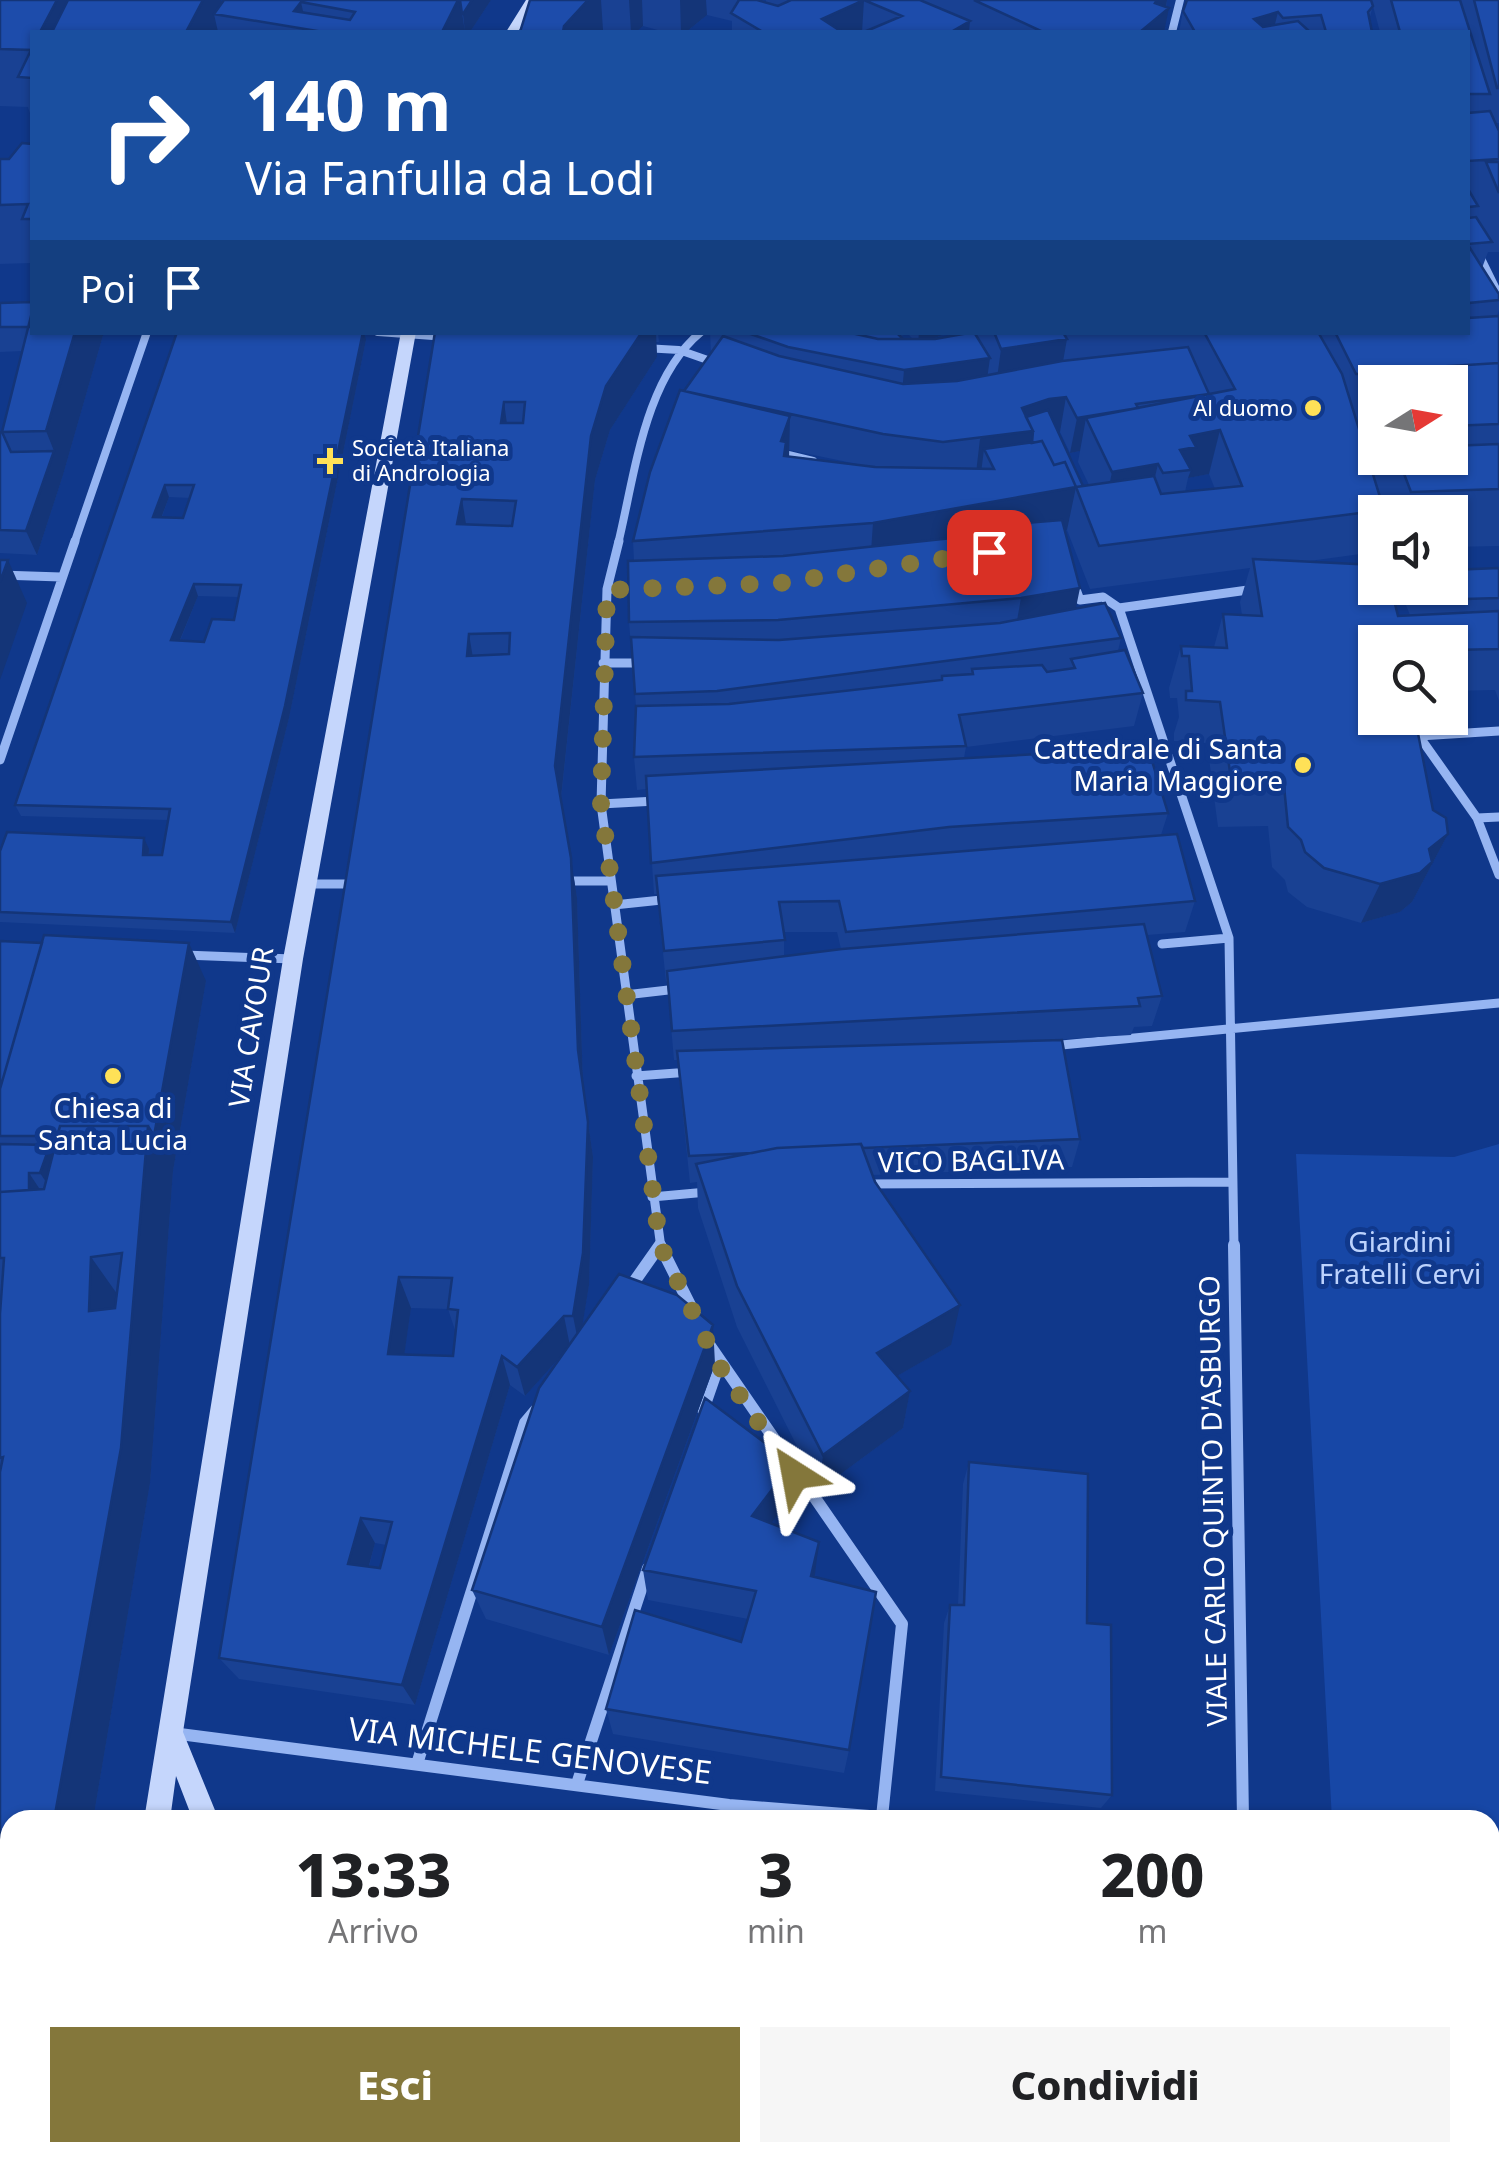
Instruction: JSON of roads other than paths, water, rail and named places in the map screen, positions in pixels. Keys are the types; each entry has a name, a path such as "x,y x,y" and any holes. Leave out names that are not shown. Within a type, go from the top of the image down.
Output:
{"street":[{"path":"513,30 532,0"},
{"path":"1172,30 1180,0"},
{"path":"1471,248 1499,296"},
{"path":"0,760 147,335"},
{"name":"VIA CAVOUR","path":"159,1810 293,959 408,335"},
{"path":"422,335 466,338"},
{"path":"697,335 679,350 647,423 607,590 601,804 660,1245 718,1364 700,1419"},
{"path":"640,348 679,350 732,369"},
{"path":"647,423 666,427"},
{"path":"763,449 818,462"},
{"path":"1070,571 1080,600 1103,597 1118,608 1276,586"},
{"path":"0,575 60,578"},
{"path":"607,590 653,588"},
{"path":"1387,605 1389,613"},
{"name":"VIALE CARLO QUINTO D'ASBURGO","path":"1118,608 1229,938 1243,1810"},
{"path":"1106,628 1124,626"},
{"path":"603,664 662,663"},
{"path":"1420,736 1499,731"},
{"path":"1420,736 1476,818 1499,875"},
{"path":"1152,766 1171,764"},
{"path":"601,804 661,801"},
{"path":"1476,818 1499,817"},
{"path":"1181,855 1200,854"},
{"path":"554,882 611,881"},
{"path":"308,884 362,884"},
{"path":"614,904 693,896"},
{"path":"1162,944 1229,938"},
{"path":"176,954 293,959"},
{"path":"625,995 700,987"},
{"path":"1030,1048 1230,1032 1499,1003"},
{"path":"636,1076 696,1072"},
{"name":"VICO BAGLIVA","path":"856,1184 1232,1182"},
{"path":"652,1197 728,1190"},
{"path":"618,1305 660,1245"},
{"name":"VIA MICHELE GENOVESE","path":"718,1364 902,1624 883,1810"},
{"path":"417,1764 526,1422 550,1394"},
{"path":"577,1784 655,1548"},
{"path":"172,1733 202,1810"},
{"name":"VIA MICHELE GENOVESE","path":"172,1733 795,1810"}],"place":[{"name":"Al duomo","path":"1313,408"},
{"name":"Società Italiana di Andrologia","path":"330,461"},
{"name":"Cattedrale di Santa Maria Maggiore","path":"1303,765"},
{"name":"Chiesa di Santa Lucia","path":"113,1076"}],"park label":[{"name":"Giardini Fratelli Cervi","path":"1400,1258"}]}
